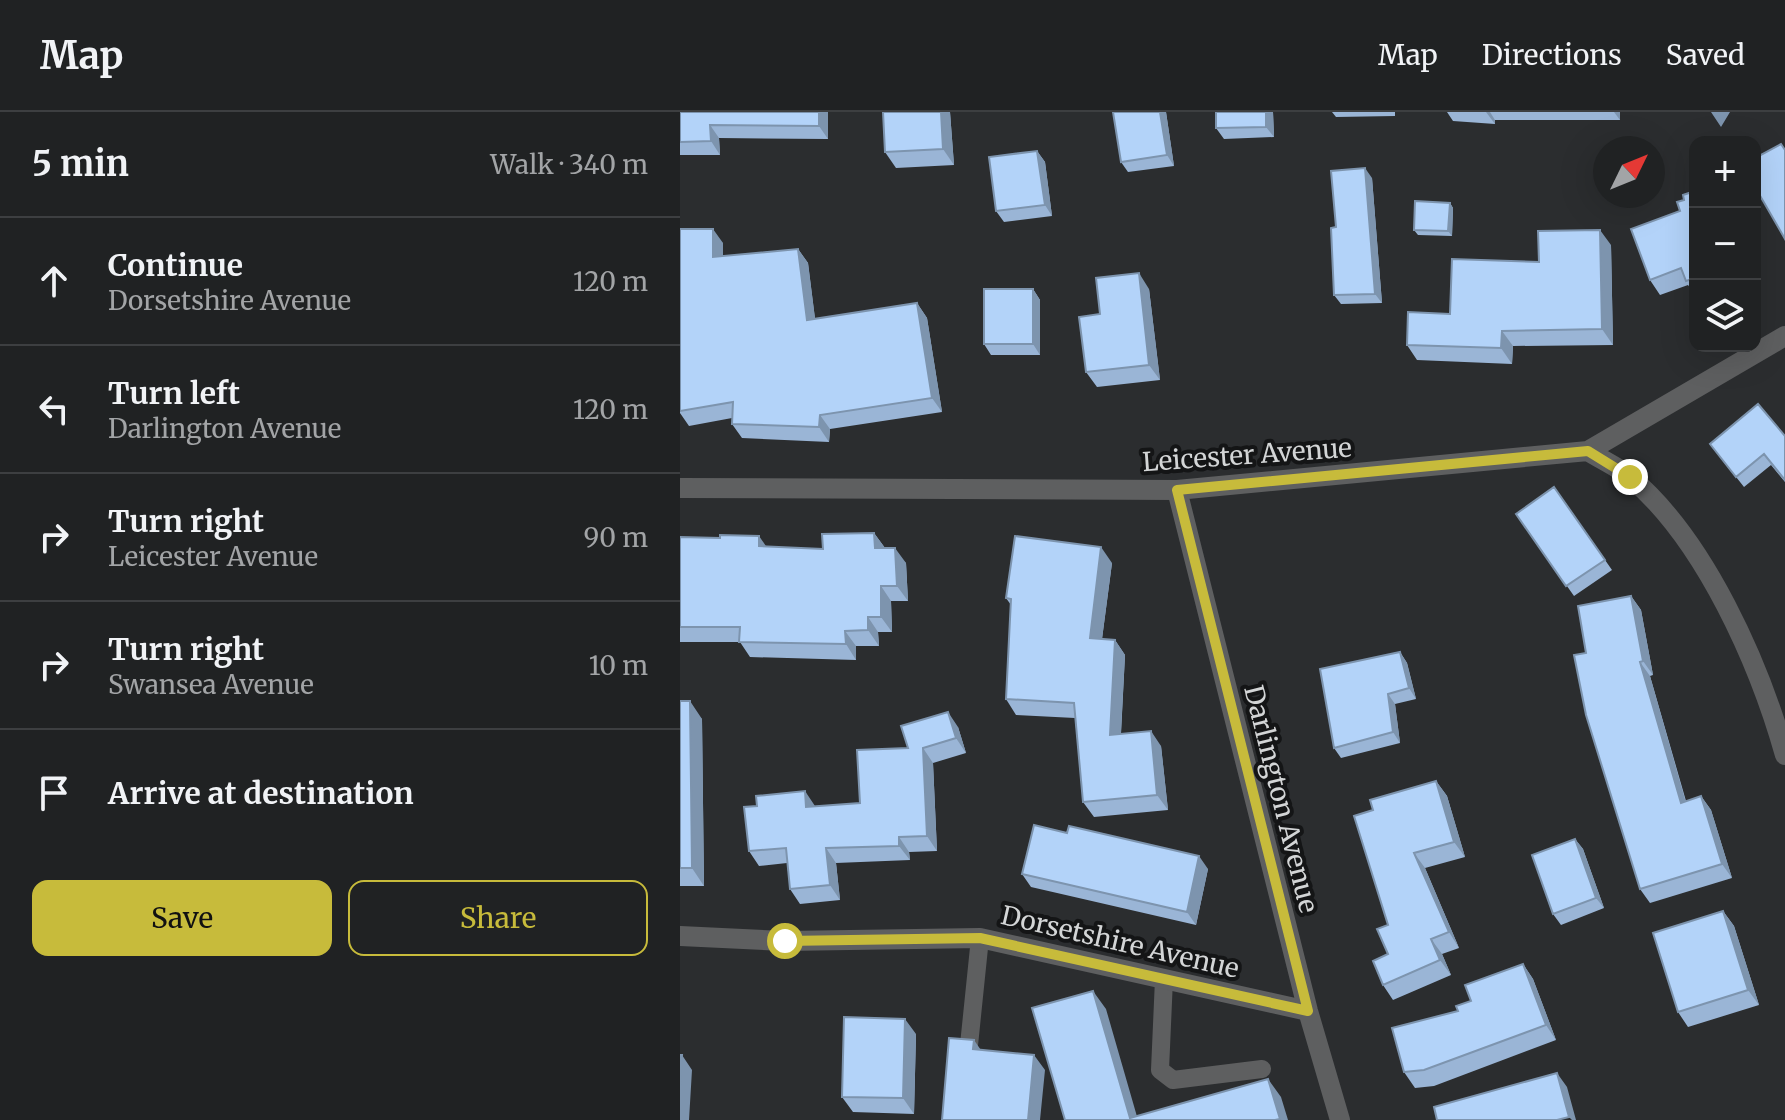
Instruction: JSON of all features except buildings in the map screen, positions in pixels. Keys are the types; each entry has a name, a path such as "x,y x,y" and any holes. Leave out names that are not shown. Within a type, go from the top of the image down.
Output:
{"street":[{"name":"Leicester Avenue","path":"680,488 1177,490 1588,451 1785,336"},
{"path":"1588,451 1630,477 1694,552 1717,589 1773,712 1785,755"},
{"name":"Darlington Avenue","path":"1177,490 1308,1011 1340,1120"},
{"name":"Dorsetshire Avenue","path":"680,936 785,941 980,938 1308,1011"}],"lane":[{"path":"969,1045 980,938"},
{"path":"1164,979 1160,1070 1173,1080 1262,1069"}],"route":[{"path":"785,941 980,938 1308,1011 1177,490 1588,451 1630,477"}]}
